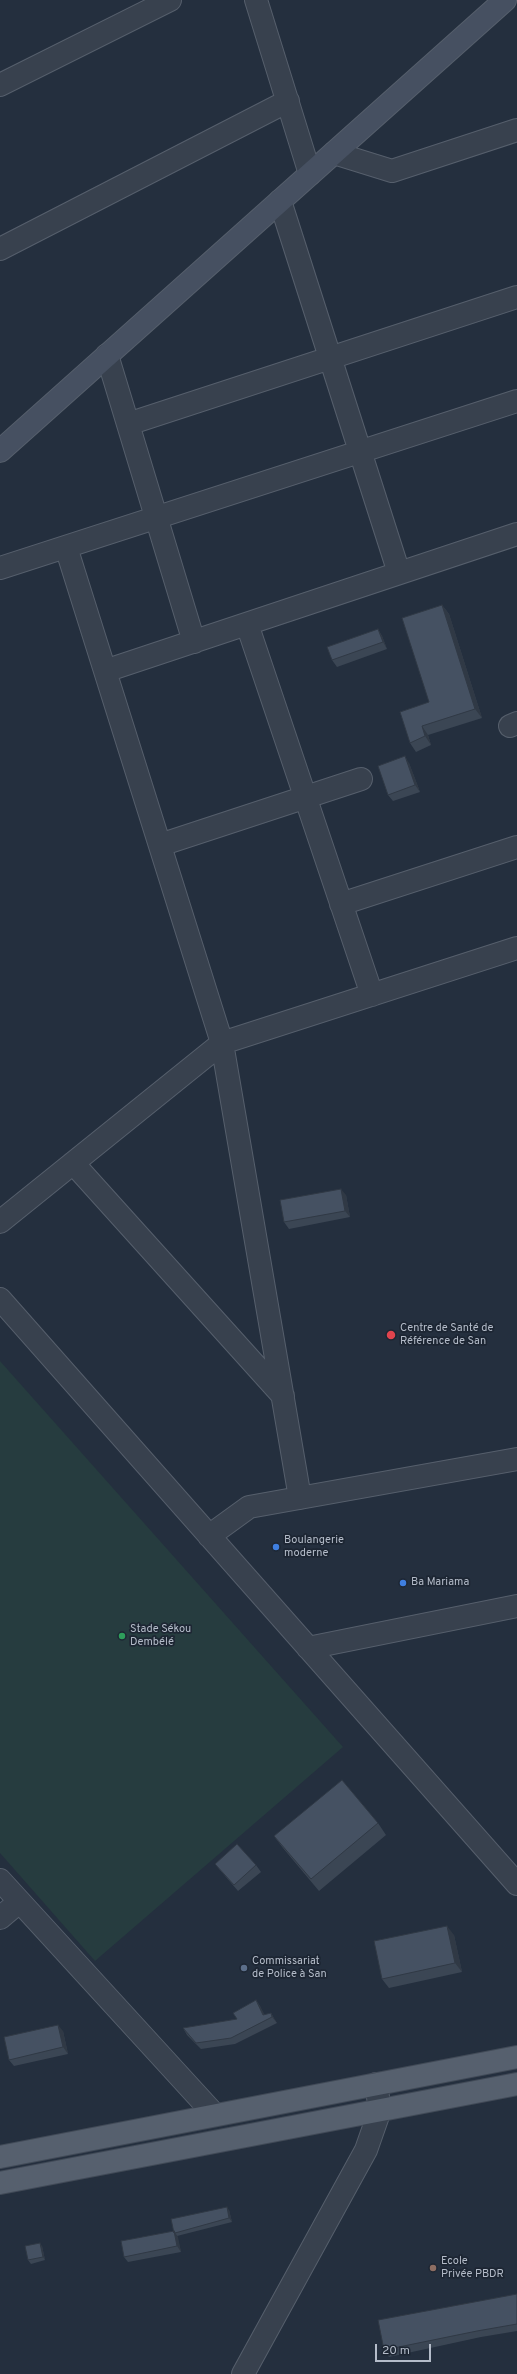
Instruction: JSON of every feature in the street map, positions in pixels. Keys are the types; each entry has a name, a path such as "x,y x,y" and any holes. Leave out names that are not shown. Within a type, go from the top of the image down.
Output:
{"main road":[{"path":"0,451 506,0"},
{"path":"0,2157 517,2057"},
{"path":"0,2183 517,2084"}],"street":[{"path":"0,85 170,0"},
{"path":"256,0 310,174"},
{"path":"0,249 288,101"},
{"path":"334,153 392,171 517,130"},
{"path":"280,201 399,573"},
{"path":"128,424 517,296"},
{"path":"107,355 194,642"},
{"path":"0,568 517,401"},
{"path":"105,671 517,534"},
{"path":"66,547 222,1043 300,1498"},
{"path":"247,624 372,995"},
{"path":"160,845 361,779"},
{"path":"341,904 517,847"},
{"path":"0,1222 222,1043 517,948"},
{"path":"74,1163 282,1396"},
{"path":"0,1300 517,1884"},
{"path":"209,1536 249,1507 517,1459"},
{"path":"308,1648 517,1606"},
{"path":"0,1880 215,2115"},
{"path":"0,1918 19,1902"},
{"path":"243,2374 366,2150 380,2110 376,2084"}],"green space":[{"name":"Stade Sékou Dembélé","path":"0,1361 343,1747 95,1961 0,1853"}],"building":[{"path":"442,605 475,709 422,726 425,736 410,743 400,712 429,702 402,618"},
{"path":"378,629 383,642 332,660 327,647"},
{"path":"405,756 415,785 388,795 378,766"},
{"path":"341,1189 345,1211 284,1222 280,1200"},
{"path":"342,1780 378,1823 311,1879 274,1836"},
{"path":"237,1844 256,1865 234,1885 215,1864"},
{"path":"447,1926 455,1963 382,1979 374,1941"},
{"path":"256,2000 263,2015 271,2013 272,2017 231,2038 196,2043 183,2028 237,2019 233,2013"},
{"path":"58,2025 63,2047 9,2060 4,2037"},
{"path":"227,2207 229,2218 175,2233 174,2231 174,2233 171,2219"},
{"path":"174,2231 177,2246 124,2257 121,2241"},
{"path":"40,2243 43,2257 28,2260 25,2246"},
{"path":"517,2294 517,2324 384,2350 378,2320"}],"place":[{"name":"Centre de Santé de Référence de San","path":"391,1335"},
{"name":"Boulangerie moderne","path":"276,1547"},
{"name":"Ba Mariama","path":"403,1583"},
{"name":"Stade Sékou Dembélé","path":"122,1636"},
{"name":"Commissariat de Police à San","path":"244,1968"},
{"name":"Ecole Privée PBDR","path":"433,2268"}]}
